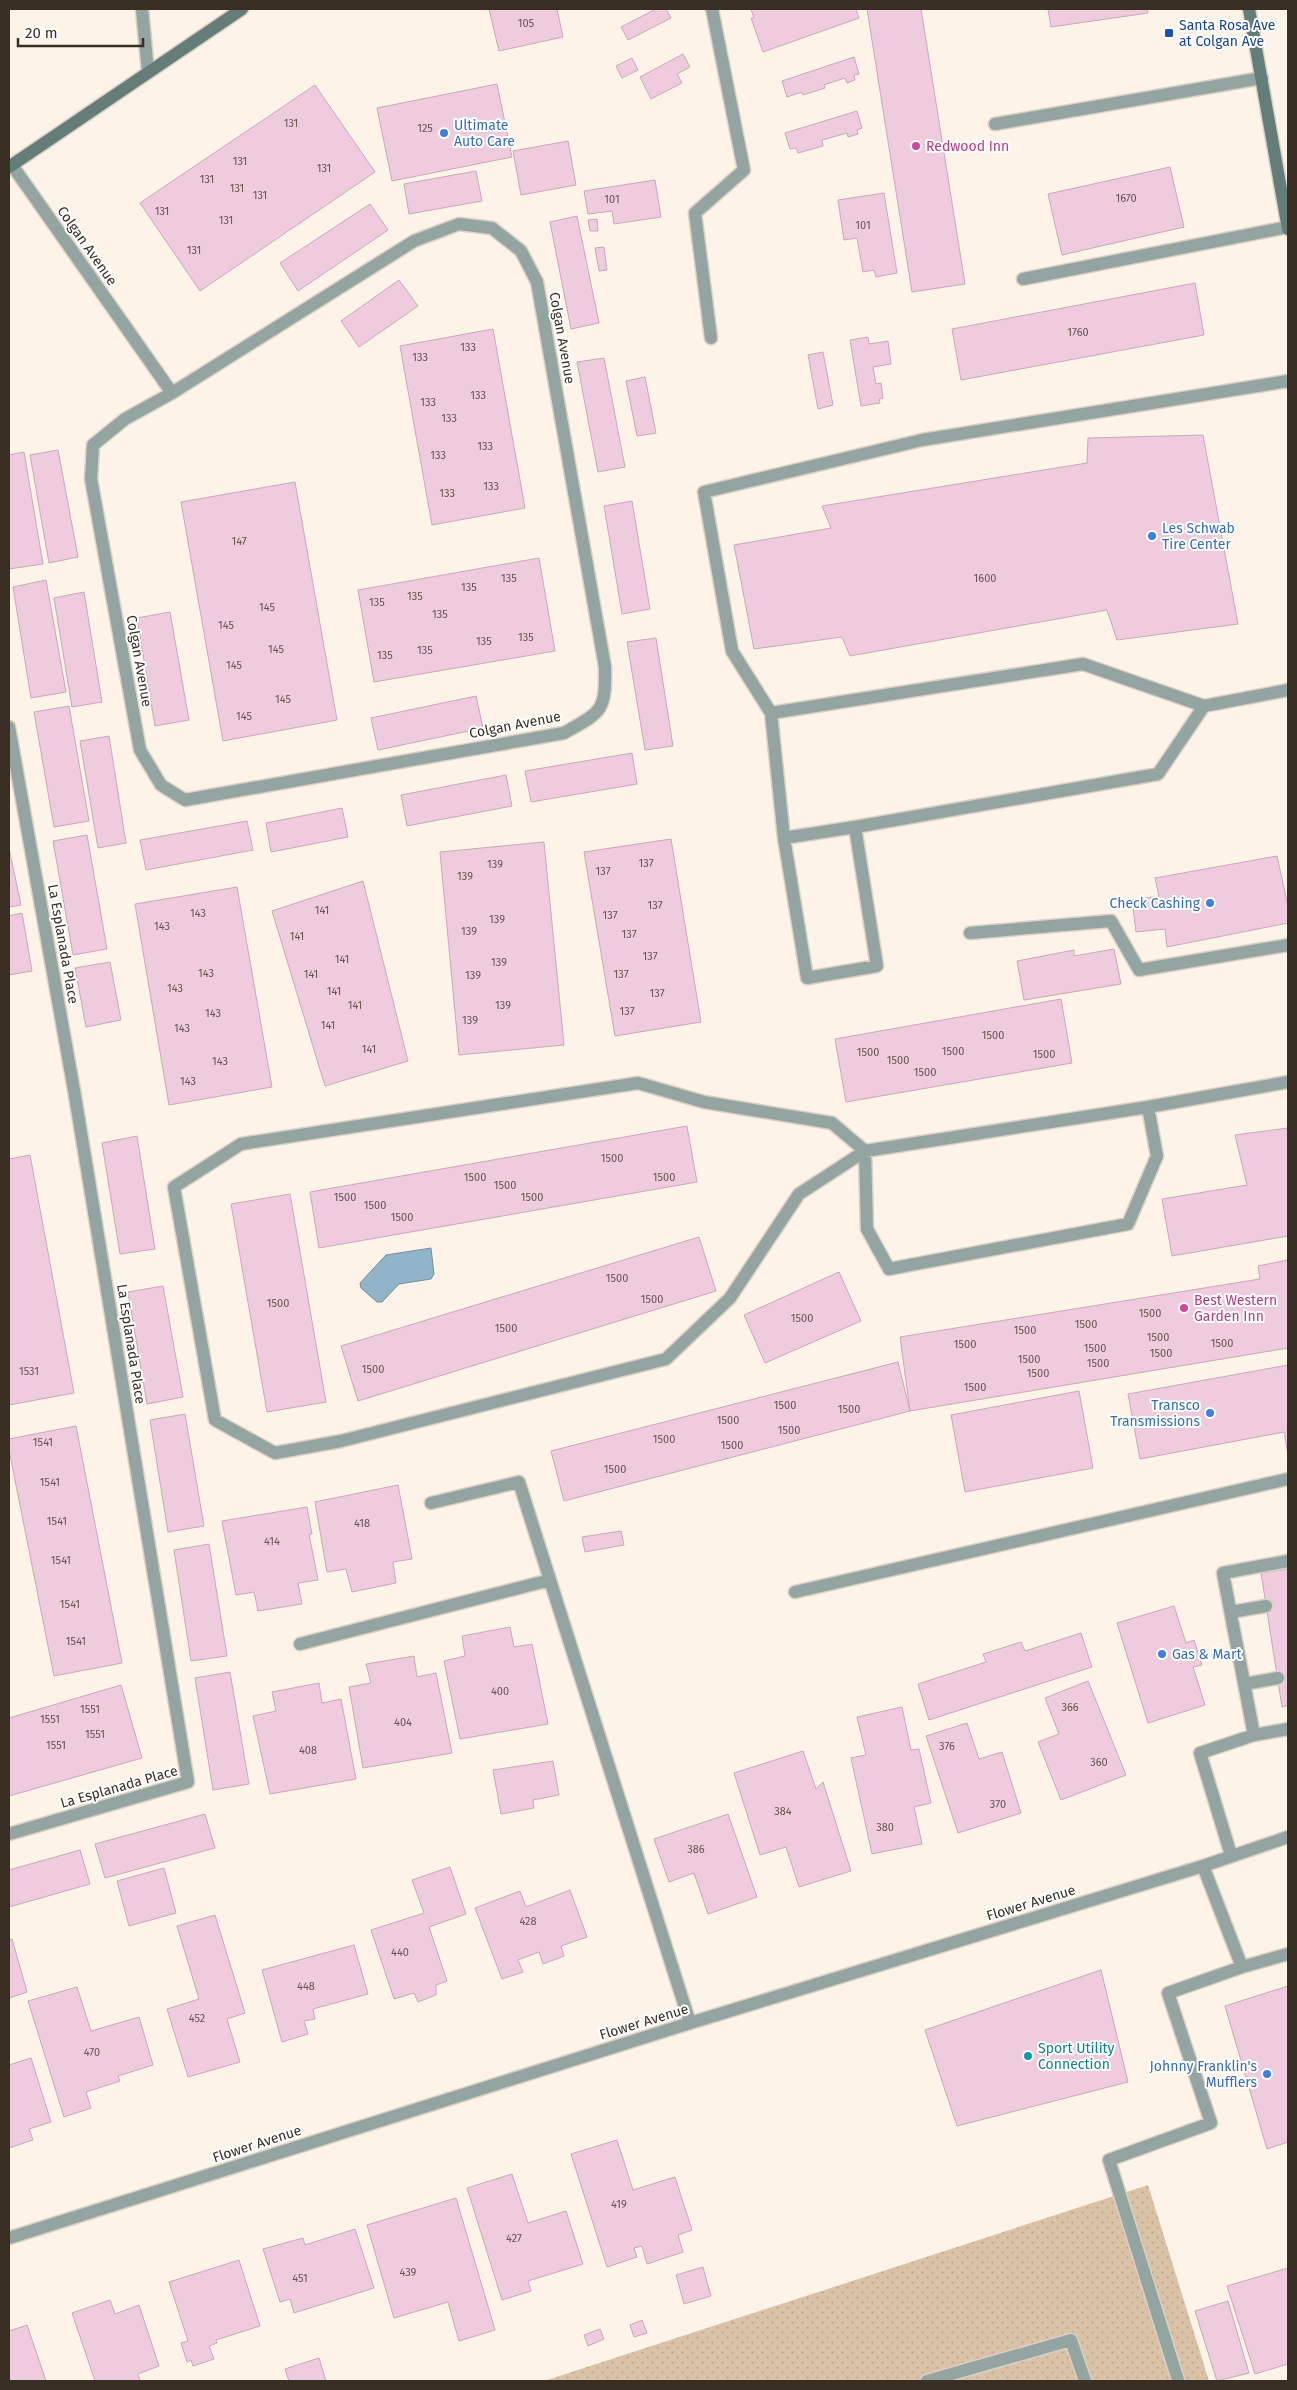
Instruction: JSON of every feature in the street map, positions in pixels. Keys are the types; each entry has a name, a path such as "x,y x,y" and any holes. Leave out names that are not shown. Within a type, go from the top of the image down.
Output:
{"main road":[{"name":"Colgan Avenue","path":"10,166 242,9"},
{"path":"1249,9 1284,176 1288,228"}],"street":[{"path":"142,9 148,72"},
{"path":"711,338 695,213 744,170 712,9"},
{"path":"995,124 1262,78"},
{"name":"Colgan Avenue","path":"10,166 172,393"},
{"name":"Colgan Avenue","path":"460,224 492,228 521,251 537,282 605,667 606,694 597,714 564,733 185,800 161,785 140,750 91,479 92,445 125,419 172,393 414,241 460,224"},
{"path":"1023,279 1288,228"},
{"path":"855,827 877,966 807,978 784,838 771,713 732,652 704,492 922,440 1288,381"},
{"path":"771,713 1083,664 1204,706 1288,690"},
{"path":"784,838 1158,774 1204,706"},
{"name":"La Esplanada Place","path":"9,727 74,1090 188,1782 9,1834"},
{"path":"970,933 1111,921 1139,970 1288,945"},
{"path":"1148,1107 1156,1156 1128,1224 889,1269 867,1229 865,1151 832,1123 704,1102 638,1083 241,1144 174,1186 215,1420 275,1453 340,1441 666,1359 730,1298 799,1194 865,1151 1148,1107 1288,1082"},
{"path":"795,1592 1288,1479"},
{"path":"430,1503 519,1482 690,2024"},
{"path":"1254,1735 1223,1573 1288,1560"},
{"path":"300,1644 550,1580"},
{"path":"1231,1612 1266,1606"},
{"path":"1244,1684 1278,1678"},
{"path":"1231,1855 1200,1753 1254,1735 1288,1729"},
{"name":"Flower Avenue","path":"9,2238 690,2024 1203,1866 1288,1837"},
{"path":"1203,1866 1242,1966"},
{"path":"1178,2380 1109,2160 1211,2123 1168,1993 1242,1966 1288,1954"},
{"path":"928,2381 1072,2340 1086,2381"}],"shaded area":[{"path":"1148,2185 1209,2381 544,2381"}],"water":[{"path":"431,1248 434,1274 431,1279 399,1284 382,1302 377,1302 361,1288 360,1283 386,1255"}],"building":[{"path":"489,9 557,9 563,37 499,51"},
{"path":"656,9 666,9 671,18 628,40 621,27"},
{"path":"751,9 856,9 859,18 763,52 751,18 754,18"},
{"name":"Redwood Inn","path":"867,9 921,9 965,284 912,292"},
{"path":"1048,9 1147,9 1148,13 1051,27"},
{"path":"683,54 690,67 677,74 682,83 651,99 640,77"},
{"path":"854,57 859,74 854,75 855,80 847,83 845,78 824,85 825,88 803,95 802,92 787,97 782,81"},
{"path":"632,58 638,70 622,78 616,66"},
{"name":"Ultimate Auto Care","path":"497,84 512,157 392,181 377,108"},
{"path":"315,85 375,172 200,291 140,203"},
{"path":"857,111 862,128 857,130 858,134 848,137 847,133 822,140 823,146 798,153 796,148 790,149 785,133"},
{"path":"568,141 576,185 521,195 513,151"},
{"path":"1170,167 1184,227 1062,255 1048,194"},
{"path":"476,171 482,201 409,214 404,184"},
{"path":"655,180 661,217 614,224 612,211 588,214 584,191"},
{"path":"884,193 897,273 876,277 874,270 863,272 857,238 844,240 838,200"},
{"path":"370,204 388,230 298,291 280,263"},
{"path":"577,216 599,323 571,329 550,222"},
{"path":"597,219 598,231 590,231 588,220"},
{"path":"604,247 607,270 599,271 595,248"},
{"path":"399,280 418,306 359,347 341,321"},
{"path":"1195,283 1204,335 961,380 952,329"},
{"path":"493,329 525,508 432,525 400,346"},
{"path":"868,337 869,344 888,341 891,364 873,367 876,384 881,383 883,398 879,399 880,403 861,406 850,340"},
{"path":"823,352 833,405 818,409 808,355"},
{"path":"604,358 625,467 598,472 577,362"},
{"path":"645,377 656,433 637,436 626,381"},
{"path":"1203,435 1238,624 1117,640 1107,610 850,656 842,637 754,649 734,545 831,528 822,506 1087,463 1088,438"},
{"path":"58,450 78,557 49,563 30,455"},
{"path":"24,452 43,564 9,569 9,455"},
{"path":"295,482 337,720 223,741 181,502"},
{"path":"632,501 650,609 622,614 604,506"},
{"path":"539,558 555,651 374,682 358,590"},
{"path":"46,580 66,692 31,698 13,587"},
{"path":"84,592 102,702 72,707 54,598"},
{"path":"170,612 189,720 155,726 137,618"},
{"path":"656,638 673,746 645,750 627,642"},
{"path":"476,696 483,728 378,750 371,718"},
{"path":"69,706 89,821 54,827 34,712"},
{"path":"109,736 126,843 98,848 80,741"},
{"path":"632,753 637,784 531,802 525,771"},
{"path":"506,775 512,806 407,826 401,795"},
{"path":"342,808 348,837 271,852 266,823"},
{"path":"247,821 253,850 146,870 140,840"},
{"path":"87,835 107,949 73,955 53,841"},
{"path":"671,839 701,1022 615,1036 584,852"},
{"path":"544,842 564,1045 459,1055 440,852"},
{"path":"9,848 21,905 9,907"},
{"name":"Check Cashing","path":"1277,856 1288,906 1288,923 1167,947 1165,929 1136,932 1132,900 1159,896 1155,878"},
{"path":"363,881 408,1061 325,1086 272,911"},
{"path":"237,887 272,1087 169,1105 135,904"},
{"path":"22,913 32,971 9,975 9,916"},
{"path":"1114,949 1121,984 1024,1000 1017,961 1074,950 1074,956"},
{"path":"110,962 121,1020 86,1027 75,968"},
{"path":"1061,999 1072,1063 846,1102 835,1039"},
{"path":"687,1126 697,1182 319,1248 310,1192"},
{"name":"Best Western Garden Inn","path":"1288,1128 1288,1236 1172,1256 1162,1199 1247,1185 1235,1135"},
{"path":"137,1136 155,1249 120,1254 102,1143"},
{"path":"30,1155 74,1393 9,1405 9,1159"},
{"path":"290,1194 326,1402 267,1412 231,1204"},
{"path":"699,1237 716,1291 358,1401 341,1346"},
{"name":"Best Western Garden Inn","path":"1288,1260 1288,1348 910,1411 900,1337 1260,1279 1258,1266"},
{"path":"839,1272 861,1321 765,1363 744,1315"},
{"path":"163,1286 183,1397 147,1404 128,1292"},
{"path":"898,1362 910,1411 564,1501 551,1451"},
{"name":"Transco Transmissions","path":"1288,1365 1288,1455 1284,1432 1140,1459 1128,1394"},
{"path":"1079,1391 1093,1468 965,1492 951,1415"},
{"path":"185,1414 204,1526 168,1532 150,1420"},
{"path":"76,1426 122,1663 54,1676 9,1450 9,1439"},
{"path":"398,1485 412,1559 393,1562 396,1583 352,1592 346,1569 327,1572 315,1502"},
{"path":"307,1507 312,1534 309,1534 318,1580 298,1583 302,1604 258,1611 254,1592 236,1595 222,1521"},
{"path":"621,1531 624,1545 585,1552 582,1537"},
{"path":"209,1544 227,1656 191,1661 174,1550"},
{"name":"Gas & Mart","path":"1288,1569 1288,1705 1282,1707 1261,1573"},
{"name":"Gas & Mart","path":"1174,1606 1186,1643 1194,1640 1202,1665 1193,1667 1205,1705 1148,1723 1117,1623"},
{"path":"510,1627 514,1647 532,1644 548,1724 460,1739 444,1661 465,1656 462,1636"},
{"path":"1081,1633 1092,1667 929,1720 918,1684 986,1662 983,1654 1021,1642 1025,1651"},
{"path":"414,1656 417,1677 436,1673 452,1753 363,1768 349,1687 371,1683 366,1664"},
{"path":"230,1672 249,1784 213,1790 195,1678"},
{"path":"1088,1681 1126,1775 1061,1800 1038,1742 1059,1734 1045,1698"},
{"path":"319,1683 322,1703 341,1699 356,1779 270,1794 253,1716 276,1711 272,1692"},
{"path":"121,1685 142,1758 9,1796 9,1718"},
{"path":"902,1707 911,1750 919,1749 931,1803 914,1807 922,1844 872,1854 851,1758 866,1755 857,1717"},
{"path":"967,1723 979,1759 1002,1752 1021,1813 958,1833 926,1736"},
{"path":"803,1751 816,1789 823,1782 851,1871 799,1887 786,1847 760,1855 734,1773"},
{"path":"553,1761 559,1795 533,1800 534,1808 501,1814 493,1770"},
{"path":"205,1814 215,1848 105,1878 95,1844"},
{"path":"728,1814 757,1897 708,1914 694,1873 669,1882 654,1839"},
{"path":"80,1850 90,1884 9,1907 9,1870"},
{"path":"450,1867 466,1914 429,1927 447,1981 436,1985 436,1995 418,2002 414,1993 394,1999 371,1930 424,1913 412,1880"},
{"path":"164,1868 176,1913 129,1926 117,1881"},
{"path":"570,1890 587,1937 561,1946 564,1956 543,1964 539,1952 518,1960 523,1972 502,1979 475,1908 520,1891 526,1907"},
{"path":"215,1915 245,2013 227,2019 240,2062 188,2077 167,2009 199,1999 177,1926"},
{"path":"12,1939 27,1992 9,1998 9,1940"},
{"path":"354,1945 368,1994 313,2009 315,2019 304,2021 308,2034 282,2042 262,1970"},
{"name":"Sport Utility Connection","path":"1101,1970 1128,2082 957,2126 925,2030"},
{"name":"Johnny Franklin's Mufflers","path":"1288,1986 1288,2142 1267,2149 1225,2006"},
{"path":"77,1987 91,2031 139,2017 153,2065 118,2076 120,2081 86,2092 91,2108 64,2117 28,2001"},
{"path":"31,2058 51,2122 29,2129 33,2140 9,2148 9,2065"},
{"path":"617,2140 633,2190 675,2177 692,2230 678,2235 683,2252 647,2264 642,2246 634,2248 637,2257 607,2267 571,2154"},
{"path":"512,2174 528,2223 566,2211 583,2264 528,2281 531,2291 502,2300 467,2188"},
{"path":"456,2198 495,2330 459,2341 448,2302 394,2318 367,2225"},
{"path":"355,2229 374,2288 294,2313 290,2299 280,2302 263,2249 303,2238 305,2245"},
{"path":"239,2260 260,2326 216,2340 217,2343 209,2346 214,2359 193,2366 191,2360 187,2362 181,2343 188,2341 169,2282"},
{"path":"703,2267 711,2296 684,2304 676,2275"},
{"path":"1288,2268 1288,2364 1255,2374 1227,2286"},
{"path":"110,2300 115,2314 139,2305 159,2366 138,2374 140,2381 95,2381 72,2313"},
{"path":"1228,2301 1249,2373 1217,2381 1195,2311"},
{"path":"642,2320 647,2333 634,2337 630,2325"},
{"path":"27,2325 46,2381 9,2381 9,2331"},
{"path":"600,2329 604,2339 588,2346 584,2335"},
{"path":"319,2358 326,2381 289,2381 285,2369"}],"place":[{"name":"Santa Rosa Ave at Colgan Ave","path":"1169,33"},
{"name":"Ultimate Auto Care","path":"444,133"},
{"name":"Redwood Inn","path":"916,146"},
{"name":"Les Schwab Tire Center","path":"1152,536"},
{"name":"Check Cashing","path":"1210,903"},
{"name":"Best Western Garden Inn","path":"1184,1308"},
{"name":"Transco Transmissions","path":"1210,1413"},
{"name":"Gas & Mart","path":"1162,1654"},
{"name":"Sport Utility Connection","path":"1028,2056"},
{"name":"Johnny Franklin's Mufflers","path":"1267,2074"}]}
